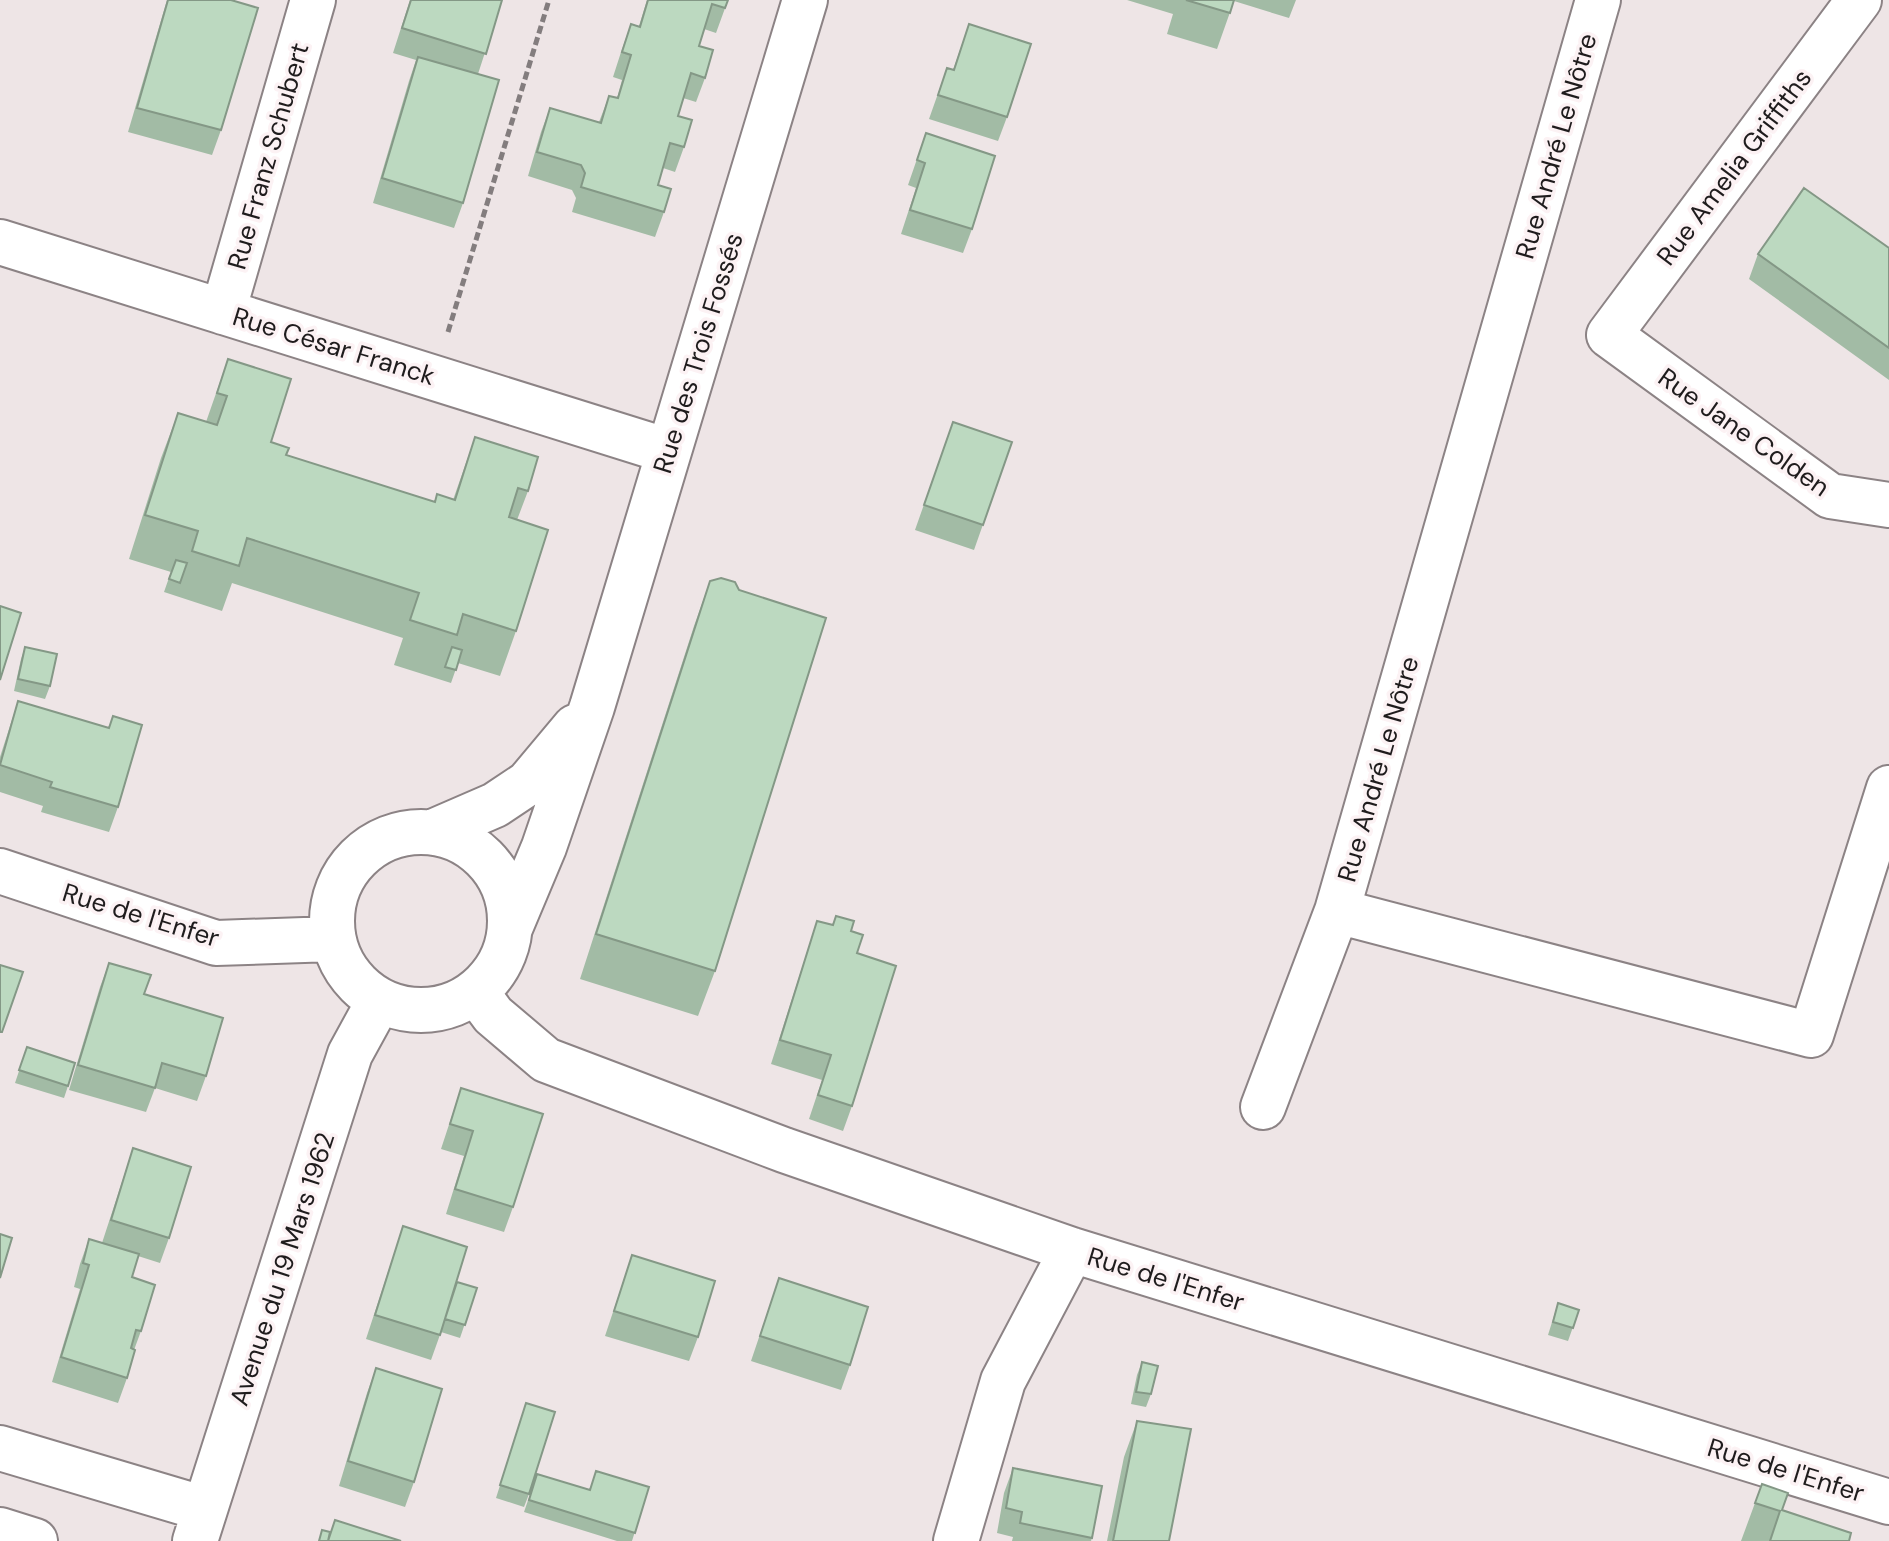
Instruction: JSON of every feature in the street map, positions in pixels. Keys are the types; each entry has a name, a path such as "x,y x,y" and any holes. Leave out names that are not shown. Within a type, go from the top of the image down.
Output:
{"street":[{"name":"Rue Franz Schubert","path":"223,312 313,0"},
{"name":"Rue des Trois Fossés","path":"510,928 544,847 592,707 805,0"},
{"name":"Rue André Le Nôtre","path":"1598,0 1337,911 1811,1035 1889,788"},
{"name":"Rue Amelia Griffiths","path":"1609,335 1859,0"},
{"name":"Rue César Franck","path":"0,242 668,451"},
{"name":"Rue Jane Colden","path":"1609,335 1830,496 1889,505"},
{"name":"Rue des Trois Fossés","path":"435,831 495,805 528,783 592,707"},
{"path":"435,831 467,843 490,862 504,886 510,928 501,962 476,992 447,1007 413,1010 379,1001 357,985 339,959 333,939 331,914 340,880 363,851 396,834 435,831"},
{"name":"Rue de l'Enfer","path":"0,871 216,943 333,939"},
{"path":"1263,1107 1337,911"},
{"name":"Rue de l'Enfer","path":"476,992 493,1015 546,1060 784,1150 1072,1250 1889,1502"},
{"name":"Avenue du 19 Mars 1962","path":"200,1525 350,1054 379,1001"},
{"path":"956,1541 1003,1381 1072,1250"},
{"path":"0,1448 200,1525"},
{"path":"0,1530 35,1541"}],"path":[{"path":"448,333 549,0"}],"building":[{"path":"168,0 231,0 258,8 221,130 137,108"},
{"path":"411,0 502,0 486,54 402,28"},
{"path":"648,0 728,0 725,8 712,4 699,46 713,50 705,78 691,73 678,116 692,120 684,147 670,143 658,185 671,189 664,212 581,187 585,173 581,165 537,152 550,108 601,123 609,96 618,98 631,55 622,52 631,24 640,27"},
{"path":"1186,0 1234,0 1230,13"},
{"path":"969,24 1031,44 1007,117 938,95 947,68 954,70"},
{"path":"418,57 499,80 463,203 382,178"},
{"path":"926,133 995,156 972,229 910,210 925,163 917,160"},
{"path":"1804,188 1889,248 1889,348 1758,254"},
{"path":"228,359 291,379 271,442 289,448 286,455 435,502 437,494 455,500 475,437 538,457 528,491 518,488 509,517 548,530 516,631 463,614 457,635 410,620 419,593 247,538 239,566 192,551 198,531 145,515 178,413 217,425 227,396 217,393"},
{"path":"953,422 1012,442 983,525 924,505"},
{"path":"176,560 187,563 180,583 169,579"},
{"path":"721,578 735,582 739,590 826,618 715,971 596,934 710,581"},
{"path":"0,606 21,613 0,680"},
{"path":"25,647 57,654 50,686 18,679"},
{"path":"452,647 462,650 456,670 445,667"},
{"path":"18,701 109,728 113,716 142,725 118,807 50,787 52,782 0,765"},
{"path":"836,916 854,921 851,931 863,935 857,953 896,966 852,1106 818,1095 831,1055 780,1040 817,921 833,925"},
{"path":"109,963 151,975 144,994 223,1018 206,1076 162,1063 155,1088 78,1065"},
{"path":"0,965 23,972 2,1032 0,1032"},
{"path":"27,1047 75,1063 68,1086 19,1070"},
{"path":"461,1088 543,1114 513,1207 455,1189 473,1131 450,1124"},
{"path":"133,1148 191,1167 169,1238 111,1220"},
{"path":"403,1226 467,1247 440,1335 375,1315"},
{"path":"0,1234 12,1238 0,1278"},
{"path":"89,1239 139,1254 132,1277 155,1285 141,1331 136,1330 131,1348 135,1350 127,1378 61,1357 89,1265 83,1263"},
{"path":"632,1255 715,1281 698,1337 614,1311"},
{"path":"779,1278 868,1307 850,1365 760,1336"},
{"path":"457,1282 477,1288 465,1325 445,1319"},
{"path":"1558,1303 1579,1310 1573,1328 1553,1322"},
{"path":"1142,1362 1158,1366 1151,1394 1136,1392"},
{"path":"376,1368 442,1389 414,1482 348,1461"},
{"path":"526,1403 555,1412 529,1494 500,1485"},
{"path":"1137,1421 1191,1429 1169,1541 1113,1541"},
{"path":"1013,1468 1102,1486 1092,1538 1020,1523 1022,1512 1006,1508"},
{"path":"596,1471 649,1487 635,1533 529,1500 537,1474 590,1490"},
{"path":"1762,1484 1788,1493 1782,1510 1851,1533 1849,1541 1770,1541 1780,1511 1755,1503"},
{"path":"335,1520 401,1541 328,1541"},
{"path":"322,1530 330,1532 328,1541 319,1541"}]}
